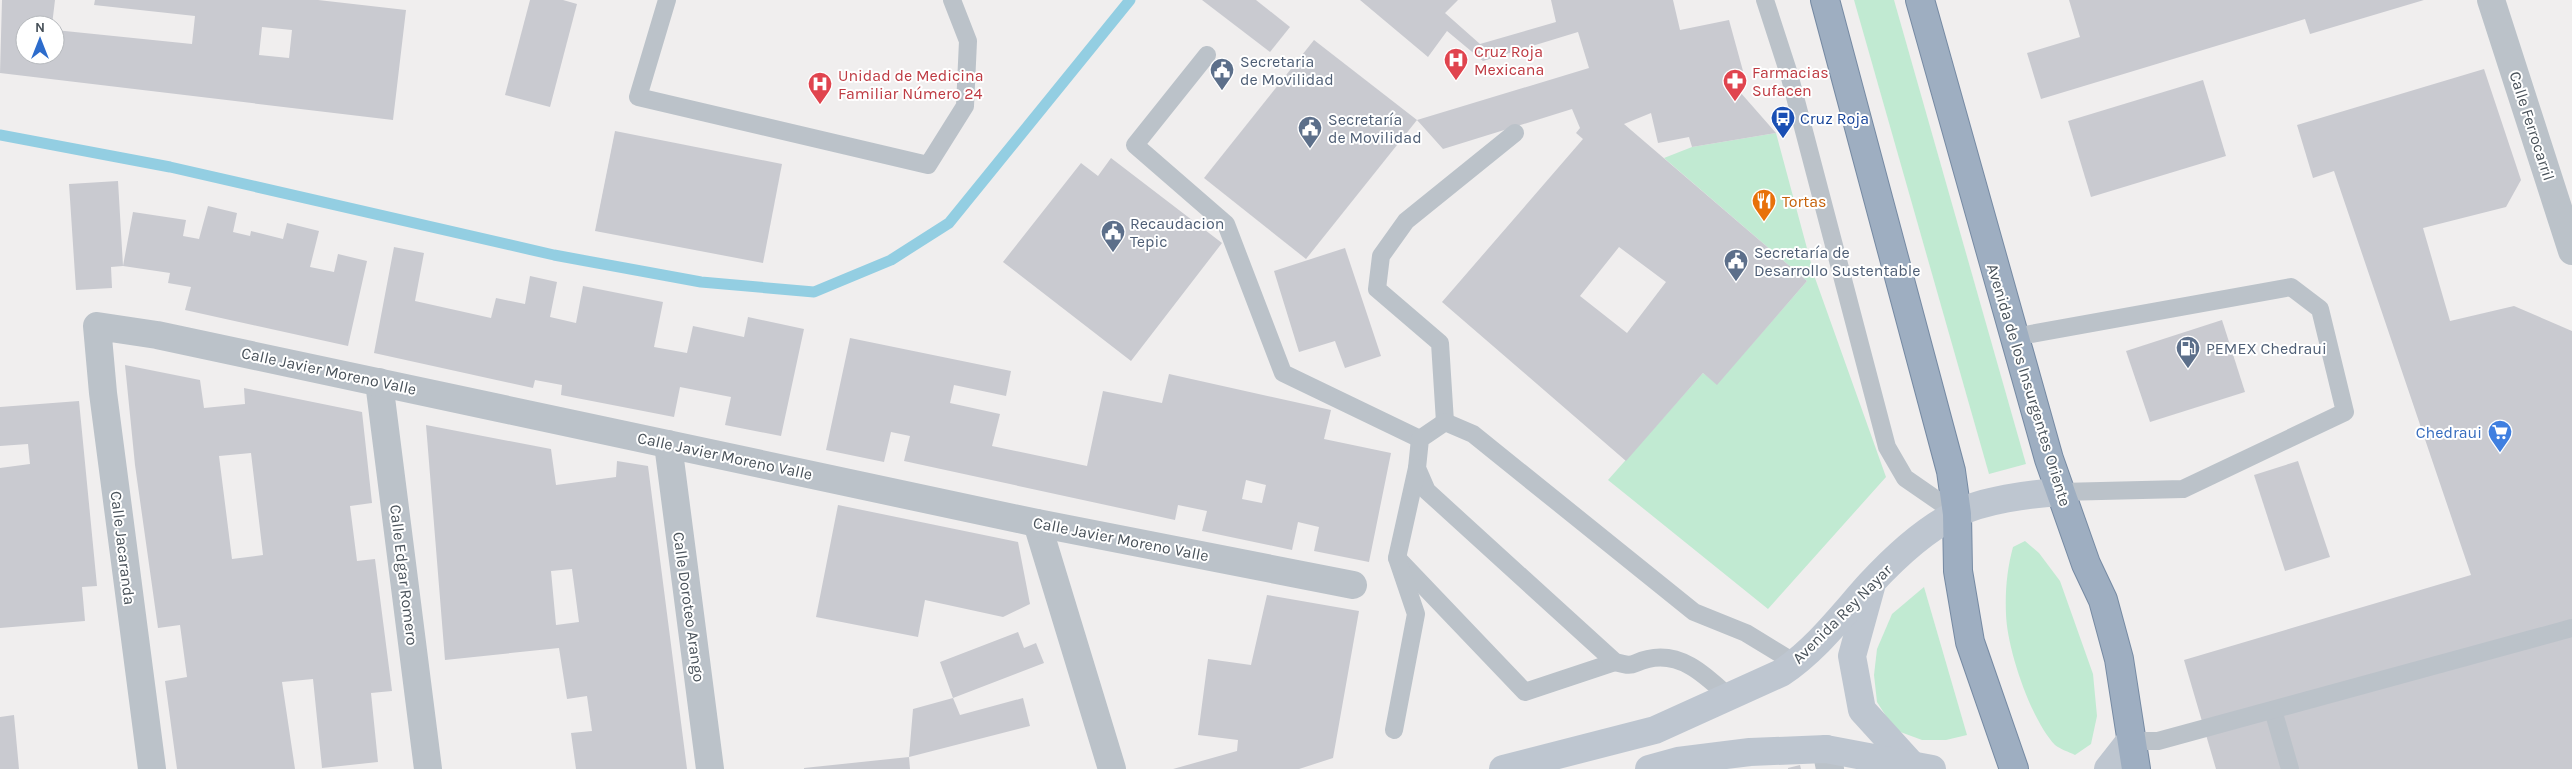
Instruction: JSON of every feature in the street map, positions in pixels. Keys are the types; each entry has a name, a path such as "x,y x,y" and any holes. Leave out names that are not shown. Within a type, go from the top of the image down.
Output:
{"highway":[{"path":"1825,0 1951,470 1957,514 1958,571 1970,642 2014,769"},
{"name":"Avenida de los Insurgentes Oriente","path":"1920,0 2014,337 2060,492 2086,564 2102,600 2119,659 2130,741 2136,769"}],"main road":[{"name":"Avenida Rey Nayar","path":"1503,769 1655,730 1781,673 1796,663 1830,630 1872,582 1923,535 1957,514 2024,495 2060,492"},
{"path":"1872,582 1852,656 1862,710 1921,766"},
{"path":"2108,769 2130,741"},
{"path":"1649,769 1678,762 1750,752 1921,766"}],"street":[{"name":"Calle Ferrocarril","path":"2492,0 2572,251"},
{"name":"Calle Javier Moreno Valle","path":"97,326 156,335 1037,523 1353,585"},
{"name":"Calle Jacaranda","path":"97,326 103,393 152,769"},
{"name":"Calle Edgar Romero","path":"379,382 428,769"},
{"name":"Calle Doroteo Arango","path":"668,444 710,769"},
{"path":"1037,523 1112,769"}],"lane":[{"path":"667,0 638,97 928,165 965,106 968,41 952,0"},
{"path":"1765,0 1789,74 1887,447 1905,478 1957,514"},
{"path":"1207,55 1135,146 1226,224 1283,373 1420,440"},
{"path":"1445,422 1440,343 1377,288 1381,256 1406,221 1515,133"},
{"path":"2014,337 2290,287 2320,309 2345,412 2183,489 2060,492"},
{"path":"1394,730 1416,614 1397,558 1417,468 1420,440 1445,422"},
{"path":"1445,422 1473,434 1694,612 1746,633 1796,663"},
{"path":"1417,468 1427,491 1615,662 1631,666 1648,659 1671,659 1696,667 1729,697"},
{"path":"1397,558 1525,692 1615,662"},
{"path":"2130,741 2158,741 2572,628"},
{"path":"2273,710 2290,769"}],"green space":[{"path":"1854,0 1894,0 2026,464 1989,474"},
{"path":"1776,133 1815,278 1886,477 1768,609 1608,480 1703,373 1717,384 1807,281 1664,158 1692,147"},
{"path":"2025,541 2039,553 2060,581 2093,674 2097,716 2091,744 2075,755 2055,745 2037,719 2022,683 2007,629 2006,588 2013,547"},
{"path":"1924,587 1967,735 1946,740 1922,740 1895,730 1877,702 1874,675 1877,649 1892,614"}],"building":[{"path":"2,0 55,0 53,15 15,15 15,65 65,65 65,31 192,44 195,16 94,5 95,0 318,0 406,10 393,120 0,73","holes":["262,27 292,30 289,58 259,55"]},
{"path":"530,0 563,0 577,4 550,107 505,95"},
{"path":"1202,0 1256,0 1290,27 1270,52"},
{"name":"Secretaría de Desarrollo Sustentable","path":"1360,0 1458,0 1445,13 1480,44 1556,22 1551,0 1673,0 1680,30 1729,20 1743,71 1726,76 1776,133 1692,147 1689,137 1658,143 1651,113 1624,124 1807,281 1717,385 1703,373 1626,461 1442,302 1583,139 1576,133 1580,128 1572,109 1443,149 1417,120 1589,68 1578,32 1483,61 1447,31 1428,57","holes":["1619,247 1666,282 1627,333 1580,296"]},
{"path":"2069,0 2424,0 2310,34 2305,19 2041,99 2027,53 2080,37"},
{"name":"Secretaría de Movilidad","path":"1314,40 1417,120 1306,259 1204,178"},
{"name":"Chedraui","path":"2484,69 2521,180 2506,207 2423,228 2450,321 2514,306 2572,331 2572,769 2216,769 2184,660 2471,575 2334,171 2313,178 2297,125"},
{"path":"2203,80 2226,156 2091,197 2068,121"},
{"path":"615,131 782,164 763,263 595,231"},
{"name":"Recaudacion Tepic","path":"1111,158 1222,243 1131,361 1003,262 1081,163 1098,176"},
{"path":"118,181 123,266 111,267 112,288 76,290 69,184"},
{"path":"208,206 237,213 233,232 250,236 251,231 283,239 287,223 319,231 310,267 334,272 338,254 367,261 348,346 185,310 191,287 168,283 170,273 123,266 133,212 186,220 183,236 199,239"},
{"path":"394,247 424,253 415,301 491,318 496,298 525,304 530,276 557,282 550,317 576,323 583,286 663,302 654,347 687,353 693,326 744,337 748,317 804,329 781,436 725,425 731,397 680,387 674,417 561,395 562,385 535,380 533,388 374,353"},
{"path":"1345,248 1381,356 1345,368 1335,341 1299,352 1274,271"},
{"path":"2222,320 2245,392 2150,422 2126,351"},
{"path":"850,338 1011,371 1006,396 954,385 950,403 1000,414 992,446 1087,466 1103,391 1162,403 1169,374 1331,410 1324,439 1391,453 1369,562 1314,551 1319,527 1298,522 1292,550 1202,531 1207,511 1178,505 1175,520 904,461 910,436 891,432 884,462 826,450","holes":["1246,480 1266,485 1262,503 1242,499"]},
{"path":"125,365 200,380 204,408 245,404 244,388 362,412 372,503 350,506 357,561 375,559 392,691 371,693 378,762 322,768 313,679 282,682 295,769 177,769 165,681 187,677 180,625 158,628 135,465","holes":["251,453 263,555 232,559 219,456"]},
{"path":"79,401 97,586 82,587 85,621 0,628 0,468 30,464 28,444 0,446 0,407"},
{"path":"426,425 551,449 556,485 616,477 617,461 648,466 687,769 576,769 571,733 592,731 587,696 567,699 559,648 445,660","holes":["572,569 579,622 556,625 551,571"]},
{"path":"2298,461 2330,557 2285,571 2254,475"},
{"path":"838,505 1018,542 1030,604 1003,617 925,600 918,637 816,617"},
{"path":"1267,595 1359,611 1333,758 1299,769 1173,769 1237,751 1238,740 1198,735 1208,659 1251,665"},
{"path":"1018,632 1024,648 1036,643 1044,663 953,698 940,662"},
{"path":"953,698 960,715 1023,698 1030,726 909,757 913,709"},
{"path":"14,715 19,769 0,769 0,717"},
{"path":"909,757 910,769 804,769 804,768"},
{"path":"1800,765 1801,769 1788,769 1788,768"}],"waterway":[{"path":"0,135 170,167 554,255 701,282 814,292 891,260 949,223 1130,0"}],"place":[{"name":"Cruz Roja Mexicana","path":"1456,81"},
{"name":"Secretaria de Movilidad","path":"1222,91"},
{"name":"Farmacias Sufacen","path":"1735,102"},
{"name":"Unidad de Medicina Familiar Número 24","path":"820,105"},
{"name":"Cruz Roja","path":"1783,139"},
{"name":"Secretaría de Movilidad","path":"1310,149"},
{"name":"Tortas","path":"1764,222"},
{"name":"Recaudacion Tepic","path":"1113,253"},
{"name":"Secretaría de Desarrollo Sustentable","path":"1736,282"},
{"name":"PEMEX Chedraui","path":"2188,369"},
{"name":"Chedraui","path":"2500,453"}]}
